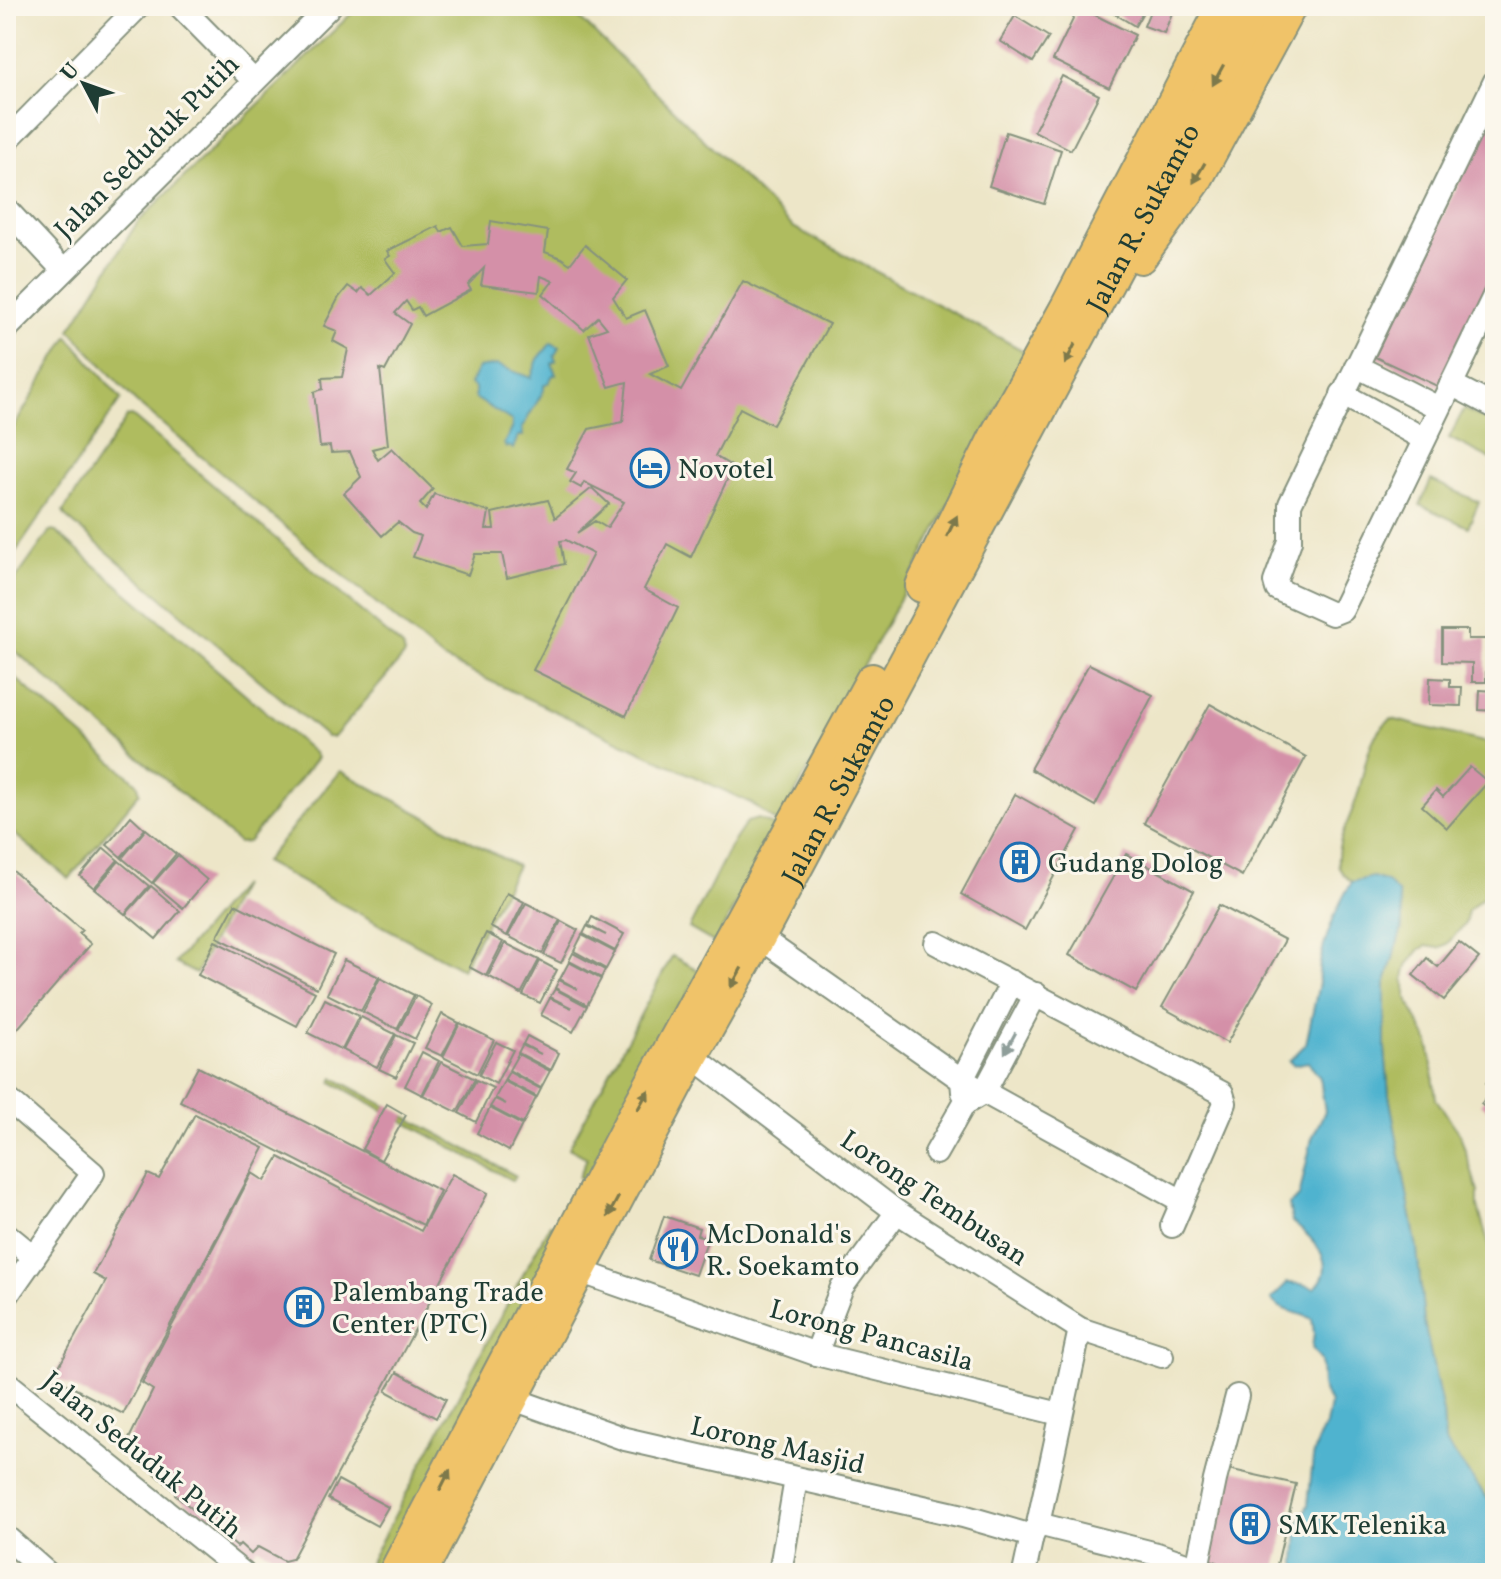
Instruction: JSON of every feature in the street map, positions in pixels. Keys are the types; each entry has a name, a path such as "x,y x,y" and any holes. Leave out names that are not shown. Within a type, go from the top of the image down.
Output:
{"highway":[{"path":"1078,312 1087,232 1205,6"},
{"name":"Jalan R. Sukamto","path":"420,1573 692,1056 759,937 1078,312 1224,6"},
{"name":"Jalan R. Sukamto","path":"395,1573 561,1253 891,644 996,436 1078,312 1255,6"},
{"path":"1078,312 1140,257 1195,181 1290,6"}],"street":[{"path":"6,141 139,6"},
{"path":"180,6 254,81"},
{"name":"Jalan Seduduk Putih","path":"6,329 330,6"},
{"path":"1495,81 1290,504 1290,541 1275,582 1279,590 1332,614 1342,610 1495,294"},
{"path":"6,209 63,270"},
{"path":"1356,366 1439,408"},
{"path":"1451,384 1495,407"},
{"path":"1342,394 1424,439"},
{"path":"759,937 962,1080 1182,1201"},
{"path":"936,943 1222,1093 1225,1103 1172,1226"},
{"path":"964,1104 962,1080 1012,982"},
{"path":"936,1153 964,1104 984,1092 1036,994"},
{"name":"Lorong Tembusan","path":"692,1056 897,1212 1080,1329 1162,1356"},
{"path":"6,1098 93,1172 6,1297"},
{"path":"816,1354 842,1287 897,1212"},
{"path":"6,1234 34,1257"},
{"name":"Lorong Pancasila","path":"579,1271 816,1354 1060,1414"},
{"path":"1024,1573 1080,1329"},
{"name":"Jalan Seduduk Putih","path":"10,1394 243,1573"},
{"path":"1201,1571 1237,1396"},
{"name":"Lorong Masjid","path":"513,1399 625,1439 1035,1530 1201,1571"},
{"path":"780,1573 796,1479"},
{"path":"10,1551 47,1573"}],"green space":[{"path":"359,6 567,6 793,227 1026,352 917,567 779,824 751,803 443,659 135,401 70,330 137,223"},
{"path":"68,336 121,399 6,566 6,440"},
{"path":"1464,409 1495,424 1495,461 1449,438"},
{"path":"132,416 403,647 405,655 334,737 327,737 66,517 63,512 127,417"},
{"path":"1431,480 1479,502 1468,527 1420,505"},
{"path":"50,531 56,532 314,753 317,758 248,842 239,843 6,643 6,593"},
{"path":"6,670 137,783 140,792 69,879 6,827"},
{"path":"1392,719 1495,745 1495,901 1487,897 1481,899 1468,911 1465,924 1447,944 1439,948 1426,946 1420,949 1407,965 1404,978 1407,999 1429,1043 1436,1099 1460,1134 1478,1192 1478,1207 1495,1266 1495,1509 1445,1442 1443,1413 1424,1322 1417,1249 1389,1095 1385,1049 1385,985 1402,928 1398,893 1387,882 1373,877 1352,882 1341,872 1338,863 1342,838 1368,754 1383,725"},
{"path":"340,771 517,866 462,969 264,862"},
{"path":"758,819 777,827 715,943 689,928 730,847 747,822"},
{"path":"241,885 196,974 175,963"},
{"path":"672,956 700,971 587,1181 579,1177 587,1158 569,1148"},
{"path":"334,1078 516,1176 513,1181 332,1082"},
{"path":"550,1224 565,1230 386,1563 379,1573 364,1573"}],"water":[{"path":"551,343 560,347 554,356 556,361 552,363 556,375 544,385 522,428 523,436 518,436 513,449 509,446 506,448 504,443 512,429 512,421 475,398 475,388 470,384 478,368 497,365 531,378 538,359"},
{"path":"1373,877 1387,882 1398,893 1402,914 1402,928 1385,985 1385,1049 1389,1095 1417,1249 1424,1322 1443,1413 1445,1442 1495,1509 1495,1573 1302,1573 1296,1564 1298,1525 1308,1505 1313,1458 1326,1425 1330,1404 1322,1386 1321,1361 1312,1348 1312,1319 1284,1309 1271,1299 1287,1283 1315,1288 1325,1270 1315,1243 1292,1222 1289,1205 1299,1197 1312,1138 1325,1111 1320,1078 1308,1062 1293,1065 1289,1061 1306,1044 1321,959 1340,903 1352,882"}],"building":[{"path":"1102,6 1134,6 1143,12 1135,26"},
{"path":"1152,6 1174,8 1164,33 1144,26"},
{"path":"1079,7 1135,35 1109,88 1053,60"},
{"path":"1015,16 1049,37 1033,62 1000,41"},
{"path":"1062,76 1099,95 1071,150 1034,131"},
{"path":"1495,107 1495,271 1439,387 1375,357"},
{"path":"1006,132 1061,150 1044,204 989,186"},
{"name":"Novotel","path":"491,221 548,231 545,252 570,264 585,245 627,280 613,297 626,318 645,310 669,366 650,374 681,391 743,281 829,324 773,425 740,408 715,456 733,467 691,557 667,544 644,589 678,608 626,716 533,670 593,554 566,540 560,541 564,564 507,578 502,554 475,554 468,575 413,557 421,536 398,522 382,536 344,493 361,477 350,452 331,453 330,446 320,447 314,392 323,389 322,378 342,377 348,349 333,341 337,331 324,326 348,286 358,293 362,288 371,295 395,273 385,259 390,256 387,251 438,226 441,232 452,227 463,246 488,244","holes":["484,268 481,285 539,292 541,276 553,281 543,294 584,330 598,317 607,328 589,334 609,387 627,382 623,422 589,429 567,469 576,473 570,482 581,488 584,482 624,502 607,528 595,521 577,533 609,504 592,488 555,518 548,500 492,513 494,529 486,529 489,512 434,494 426,510 420,504 433,489 392,448 378,460 372,449 388,445 380,369 385,371 410,324 395,313 406,301 412,310 418,307 423,316 471,290 468,285"]},
{"path":"1442,630 1468,630 1468,639 1486,639 1486,682 1472,682 1472,663 1442,662"},
{"path":"1089,664 1153,695 1095,806 1030,769"},
{"path":"1430,678 1450,679 1450,687 1462,687 1461,706 1429,705"},
{"path":"1480,690 1495,691 1495,711 1479,710"},
{"path":"1210,704 1306,757 1242,876 1144,823"},
{"path":"1470,767 1488,782 1447,828 1422,806 1436,790 1443,797"},
{"name":"Gudang Dolog","path":"1015,794 1079,830 1025,930 961,894"},
{"path":"131,816 145,829 121,857 107,845"},
{"path":"146,829 176,854 152,883 122,858"},
{"path":"104,848 118,860 94,888 80,876"},
{"path":"1126,854 1194,891 1136,992 1069,955"},
{"path":"178,855 207,880 183,908 153,883"},
{"path":"119,861 149,886 125,914 95,889"},
{"path":"6,865 82,930 79,933 91,944 6,1042"},
{"path":"151,886 180,911 156,939 126,914"},
{"path":"507,893 524,902 507,936 490,927"},
{"path":"526,903 560,920 542,954 508,936"},
{"path":"235,904 334,954 317,988 217,937"},
{"path":"1219,905 1285,940 1227,1043 1162,1007"},
{"path":"592,917 624,934 615,951 583,934 587,926 606,935 588,925"},
{"path":"561,921 578,930 561,963 544,955"},
{"path":"486,933 503,942 486,976 469,967"},
{"path":"582,935 615,952 606,969 574,951"},
{"path":"215,941 315,992 297,1026 198,975"},
{"path":"1459,942 1479,958 1444,1000 1413,975 1427,958 1438,967"},
{"path":"505,943 539,960 521,994 488,976"},
{"path":"573,953 605,970 601,978 569,961"},
{"path":"344,960 379,977 361,1011 327,994"},
{"path":"540,961 557,970 540,1003 523,995"},
{"path":"569,962 601,979 587,1005 555,988 559,980 578,989 560,979"},
{"path":"380,978 414,995 397,1029 363,1012"},
{"path":"555,989 587,1006 573,1032 541,1015 550,998 572,1008 550,997"},
{"path":"416,996 432,1005 415,1039 398,1030"},
{"path":"325,999 359,1016 342,1050 308,1033"},
{"path":"442,1014 459,1023 442,1056 425,1048"},
{"path":"361,1017 395,1034 377,1067 343,1050"},
{"path":"460,1023 494,1040 477,1074 443,1057"},
{"path":"396,1035 413,1043 396,1077 379,1069"},
{"path":"527,1036 559,1053 551,1070 518,1053 522,1045 541,1054 523,1044"},
{"path":"496,1042 513,1050 496,1084 479,1075"},
{"path":"422,1052 439,1061 422,1095 405,1086"},
{"path":"518,1054 550,1071 541,1088 509,1070"},
{"path":"441,1062 475,1079 457,1112 423,1095"},
{"path":"198,1067 440,1191 423,1225 180,1101"},
{"path":"509,1072 541,1089 537,1097 504,1080"},
{"path":"1495,1073 1495,1109 1491,1113 1481,1104 1493,1089 1486,1083"},
{"path":"476,1080 493,1088 476,1122 459,1113"},
{"path":"504,1081 536,1098 523,1124 490,1107 495,1099 506,1104 495,1098"},
{"path":"387,1104 406,1115 381,1160 362,1149"},
{"path":"490,1108 522,1125 509,1151 477,1133"},
{"path":"195,1114 264,1148 123,1414 53,1377 106,1281 93,1274 148,1174 159,1179"},
{"name":"Palembang Trade Center (PTC)","path":"279,1157 421,1231 452,1174 488,1193 292,1559 284,1561 258,1547 251,1554 240,1544 237,1547 125,1447 153,1390 142,1383 252,1173 265,1181"},
{"name":"McDonald's R. Soekamto","path":"664,1216 699,1228 697,1235 708,1238 695,1275 649,1260"},
{"path":"397,1372 446,1399 436,1418 386,1391"},
{"name":"SMK Telenika","path":"1228,1469 1296,1484 1275,1573 1233,1573 1203,1565"},
{"path":"338,1480 388,1507 377,1526 328,1499"}],"place":[{"name":"Novotel","path":"650,468"},
{"name":"Gudang Dolog","path":"1020,862"},
{"name":"McDonald's R. Soekamto","path":"678,1249"},
{"name":"Palembang Trade Center (PTC)","path":"304,1307"},
{"name":"SMK Telenika","path":"1250,1524"}]}
